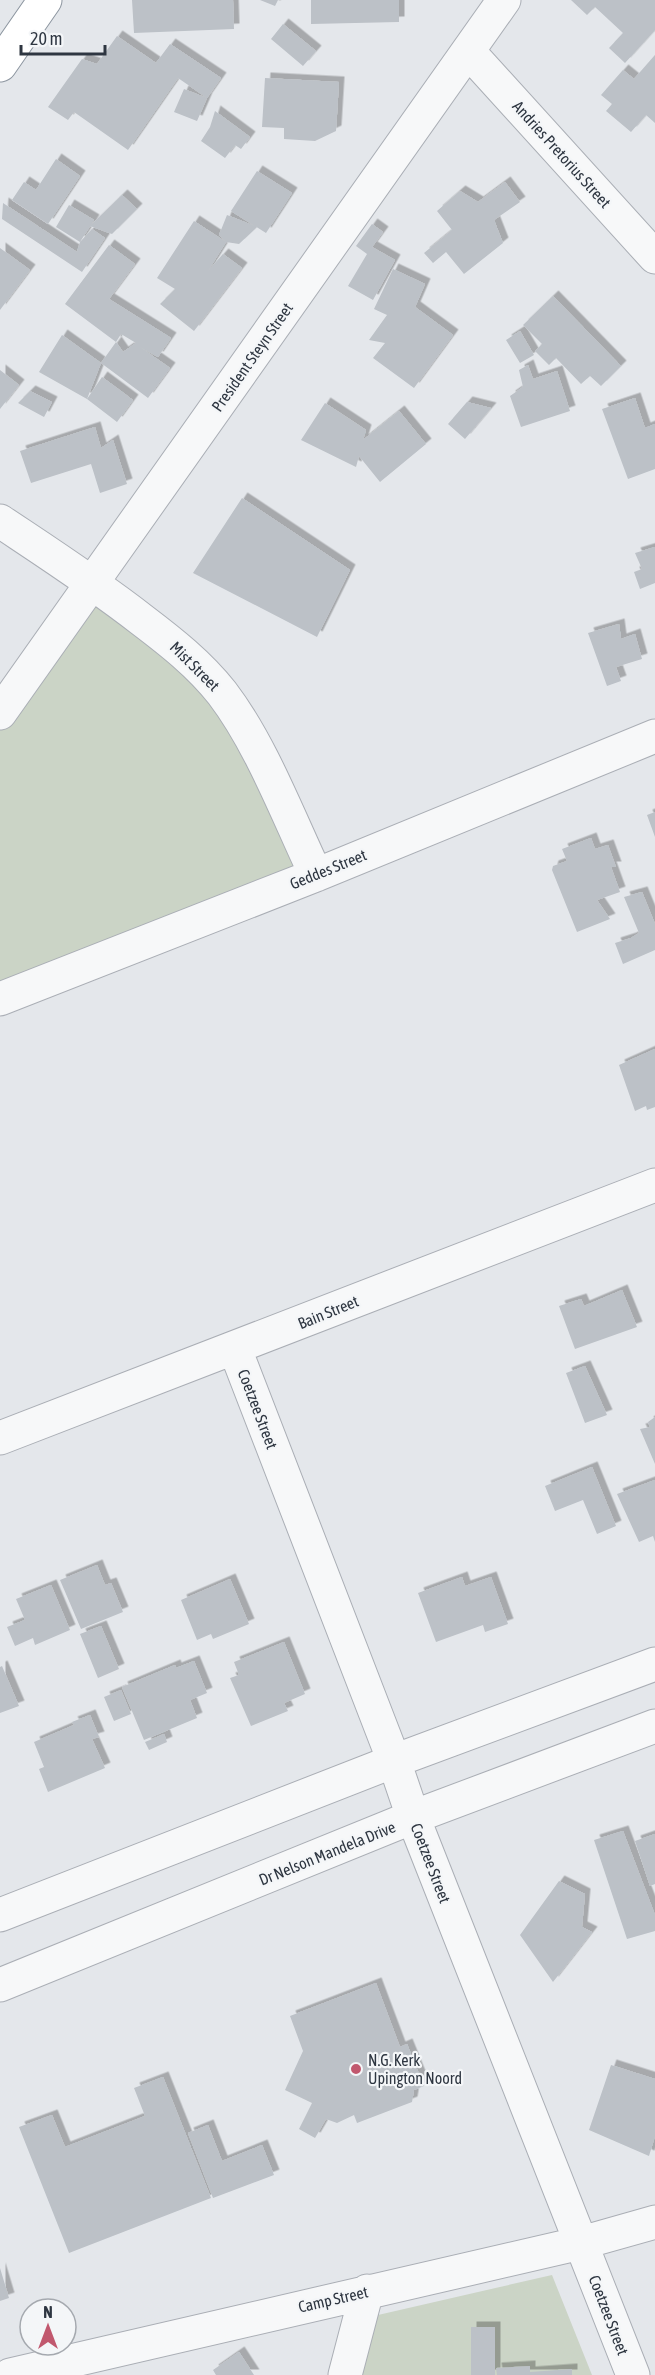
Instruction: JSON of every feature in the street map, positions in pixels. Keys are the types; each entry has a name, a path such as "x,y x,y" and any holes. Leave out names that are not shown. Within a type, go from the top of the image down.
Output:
{"highway":[{"path":"0,65 45,0"}],"street":[{"name":"President Steyn Street","path":"0,713 504,0"},
{"name":"Andries Pretorius Street","path":"468,51 655,257"},
{"name":"Mist Street","path":"0,521 93,582 189,656 223,694 255,746 316,875"},
{"name":"Geddes Street","path":"0,999 316,875 655,736"},
{"name":"Bain Street","path":"0,1438 655,1185"},
{"name":"Coetzee Street","path":"235,1349 394,1761 413,1817 633,2375"},
{"path":"0,1915 394,1761 655,1664"},
{"name":"Dr Nelson Mandela Drive","path":"0,1985 413,1817 655,1726"},
{"name":"Camp Street","path":"10,2375 581,2243 655,2222"},
{"path":"345,2375 367,2291"}],"green space":[{"path":"90,593 225,707 305,879 0,1004 0,721"},
{"path":"552,2275 592,2375 357,2375 378,2315"}],"building":[{"path":"132,0 233,0 234,29 134,33"},
{"path":"260,0 278,0 275,6"},
{"path":"311,0 399,0 399,22 311,24"},
{"path":"571,0 655,0 655,30 625,63 609,48 623,33 595,7 587,15"},
{"path":"283,24 316,51 303,66 271,39"},
{"path":"117,36 156,63 170,44 221,78 207,98 178,78 128,150 74,112 68,120 48,107 82,59 97,64"},
{"path":"655,55 655,123 646,115 631,132 606,111 612,104 601,95 623,70 634,79"},
{"path":"265,78 339,82 336,131 315,141 284,139 284,128 262,127"},
{"path":"184,89 207,98 197,121 174,112"},
{"path":"215,111 250,137 241,149 235,145 225,158 201,141 210,127"},
{"path":"56,159 80,176 48,224 12,200 24,182 36,190"},
{"path":"257,171 292,193 266,233 231,211"},
{"path":"505,182 520,202 494,220 503,243 464,274 446,252 433,263 424,253 452,230 437,211 460,191 478,202"},
{"path":"122,195 137,209 112,234 90,226"},
{"path":"3,203 77,252 80,242 92,229 105,238 82,272 2,219"},
{"path":"69,205 94,220 80,242 56,227"},
{"path":"227,215 257,227 239,244 226,242 219,235"},
{"path":"194,221 226,242 208,271 223,254 242,268 194,331 160,304 175,289 157,278"},
{"path":"372,224 383,232 372,247 395,260 373,300 348,286 367,254 356,246"},
{"path":"109,245 135,264 109,299 171,338 158,357 140,347 170,368 148,398 101,363 116,342 65,304","holes":["121,334 136,343 123,352 116,342"]},
{"path":"0,248 30,270 0,310"},
{"path":"393,269 425,284 415,307 453,335 414,388 373,358 385,343 369,340 387,315 374,309"},
{"path":"553,296 621,366 601,386 590,376 581,384 556,358 549,365 535,351 542,344 523,325"},
{"path":"520,331 534,355 520,363 506,340"},
{"path":"62,335 101,363 87,399 39,372"},
{"path":"528,365 533,379 557,371 570,411 521,427 510,396 523,387 519,370"},
{"path":"0,370 19,385 0,409"},
{"path":"102,377 133,400 117,422 87,399"},
{"path":"30,391 52,402 44,417 18,403"},
{"path":"635,398 645,428 655,424 655,469 628,479 602,409"},
{"path":"467,402 491,408 465,439 448,424"},
{"path":"325,403 366,430 363,440 399,411 426,444 380,482 359,456 356,467 301,440"},
{"path":"95,427 101,448 113,440 127,484 100,493 91,464 31,483 20,451"},
{"path":"242,498 350,570 317,637 193,573"},
{"path":"655,547 655,583 640,589 634,572 642,569 635,553"},
{"path":"619,624 621,639 635,634 642,659 616,667 621,681 607,686 588,633"},
{"path":"655,812 655,837 647,815"},
{"path":"591,838 595,849 608,845 616,867 611,867 620,892 597,900 610,919 577,932 552,870 553,866 567,861 562,849"},
{"path":"642,892 655,924 655,950 623,964 615,943 639,933 624,897"},
{"path":"655,1049 655,1107 647,1110 646,1106 635,1111 619,1065"},
{"path":"622,1290 637,1327 575,1349 559,1306 581,1299 584,1306"},
{"path":"585,1366 607,1415 585,1423 566,1373"},
{"path":"655,1417 655,1464 640,1429 650,1427 648,1422"},
{"path":"592,1467 616,1526 597,1534 583,1500 555,1511 545,1486"},
{"path":"655,1480 655,1542 653,1536 639,1542 617,1494"},
{"path":"97,1565 105,1585 111,1583 123,1612 81,1629 60,1580"},
{"path":"462,1577 465,1586 491,1577 508,1624 485,1632 483,1625 436,1642 418,1593"},
{"path":"230,1579 249,1624 213,1639 211,1634 197,1640 181,1600"},
{"path":"51,1585 70,1630 35,1645 33,1638 15,1646 7,1627 25,1620 16,1599"},
{"path":"101,1626 119,1669 98,1678 80,1634"},
{"path":"284,1642 305,1694 284,1703 288,1711 251,1726 230,1678 239,1675 234,1662"},
{"path":"194,1661 207,1693 190,1700 197,1718 144,1740 122,1687 175,1665 176,1668"},
{"path":"2,1666 19,1706 0,1713 0,1667"},
{"path":"121,1690 131,1714 114,1721 104,1697"},
{"path":"90,1715 99,1737 92,1739 105,1768 48,1792 39,1769 44,1767 34,1742 74,1725 72,1722"},
{"path":"164,1734 167,1742 149,1750 145,1742"},
{"path":"623,1831 655,1915 655,1931 627,1939 594,1840"},
{"path":"655,1834 655,1884 650,1886 635,1841"},
{"path":"559,1881 585,1894 582,1927 592,1932 553,1982 520,1935"},
{"name":"N.G. Kerk Upington Noord","path":"376,1983 400,2047 407,2044 424,2086 414,2090 412,2102 357,2123 354,2115 337,2123 326,2119 315,2138 299,2129 312,2103 285,2090 303,2051 290,2016"},
{"path":"611,2065 655,2079 655,2136 649,2156 589,2130"},
{"path":"163,2077 211,2198 69,2253 19,2127 52,2115 65,2147 145,2116 134,2088"},
{"path":"208,2125 222,2161 262,2145 274,2175 213,2198 188,2133"},
{"path":"0,2268 9,2298 0,2301"},
{"path":"471,2327 495,2327 495,2375 471,2375"},
{"path":"239,2352 254,2375 216,2375 213,2370"},
{"path":"530,2366 530,2372 572,2369 572,2375 497,2375 496,2368"}],"place":[{"name":"N.G. Kerk Upington Noord","path":"356,2069"}]}
